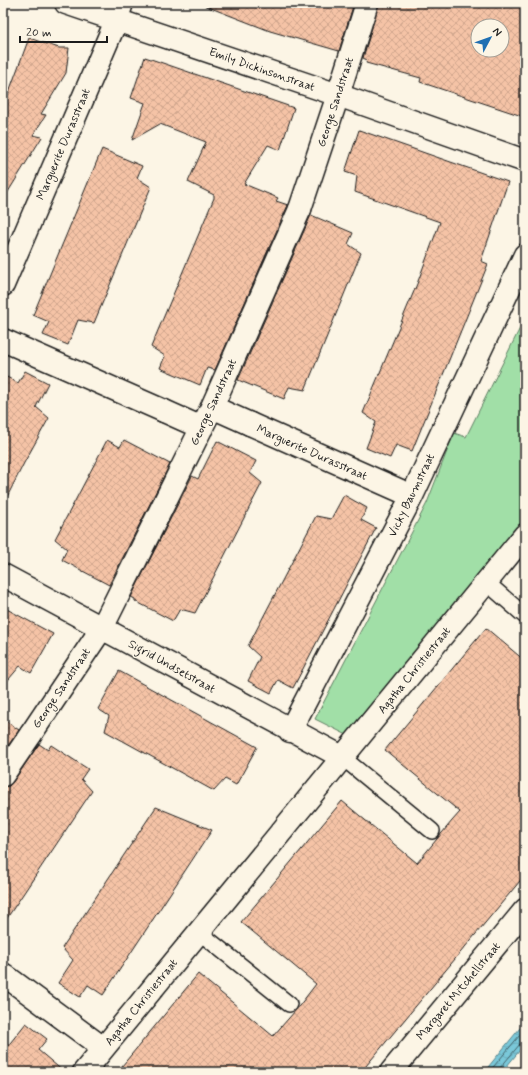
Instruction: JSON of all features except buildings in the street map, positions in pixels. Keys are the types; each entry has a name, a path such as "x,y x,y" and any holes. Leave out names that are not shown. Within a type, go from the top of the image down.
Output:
{"street":[{"name":"Emily Dickinsonstraat","path":"66,3 119,12 338,95 525,161"},
{"name":"George Sandstraat","path":"3,775 102,628 212,407 300,209 367,3"},
{"name":"Marguerite Durasstraat","path":"3,285 119,12"},
{"name":"Vicky Baumstraat","path":"290,731 412,496 525,255"},
{"path":"3,340 202,428"},
{"name":"Marguerite Durasstraat","path":"212,407 412,496"},
{"name":"Agatha Christiestraat","path":"84,1072 525,535"},
{"name":"Sigrid Undsetstraat","path":"3,575 290,731 342,757"},
{"name":"Margaret Mitchellstraat","path":"391,1072 525,910"},
{"path":"3,974 103,1048"}],"lane":[{"path":"486,582 525,616"},
{"path":"342,757 432,831"},
{"path":"199,932 288,1004"}],"green space":[{"path":"525,318 525,527 351,737 315,719 427,503 454,433 466,437"}],"water":[{"path":"525,1022 525,1044 502,1072 484,1072"}]}
